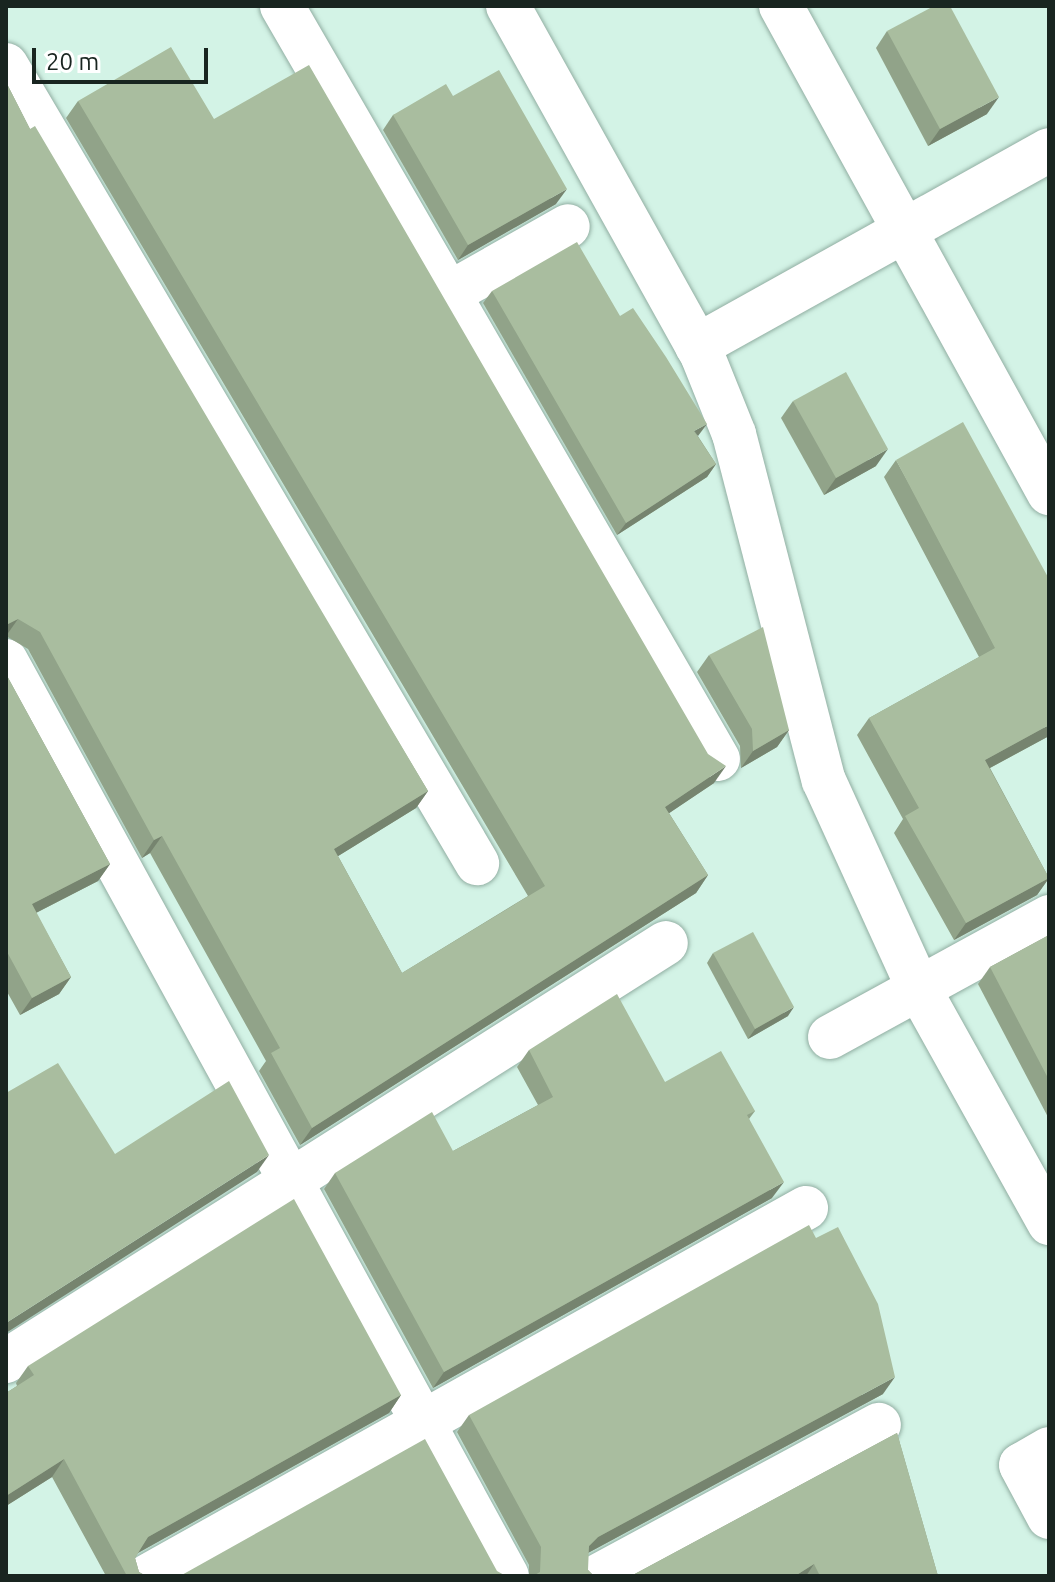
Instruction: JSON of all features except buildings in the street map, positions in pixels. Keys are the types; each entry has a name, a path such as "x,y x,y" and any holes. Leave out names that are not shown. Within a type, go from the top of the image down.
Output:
{"street":[{"path":"282,6 452,292 718,759"},
{"path":"508,6 697,346 734,434 824,781 919,989 1049,1223"},
{"path":"781,6 1049,493"},
{"path":"6,65 477,863"},
{"path":"697,346 1049,150"},
{"path":"452,292 568,226"},
{"path":"6,661 507,1576"},
{"path":"830,1037 1049,917"},
{"path":"6,1361 666,943"},
{"path":"148,1576 806,1208"},
{"path":"598,1576 879,1425"},
{"path":"1049,1449 1021,1465 1049,1517"}]}
